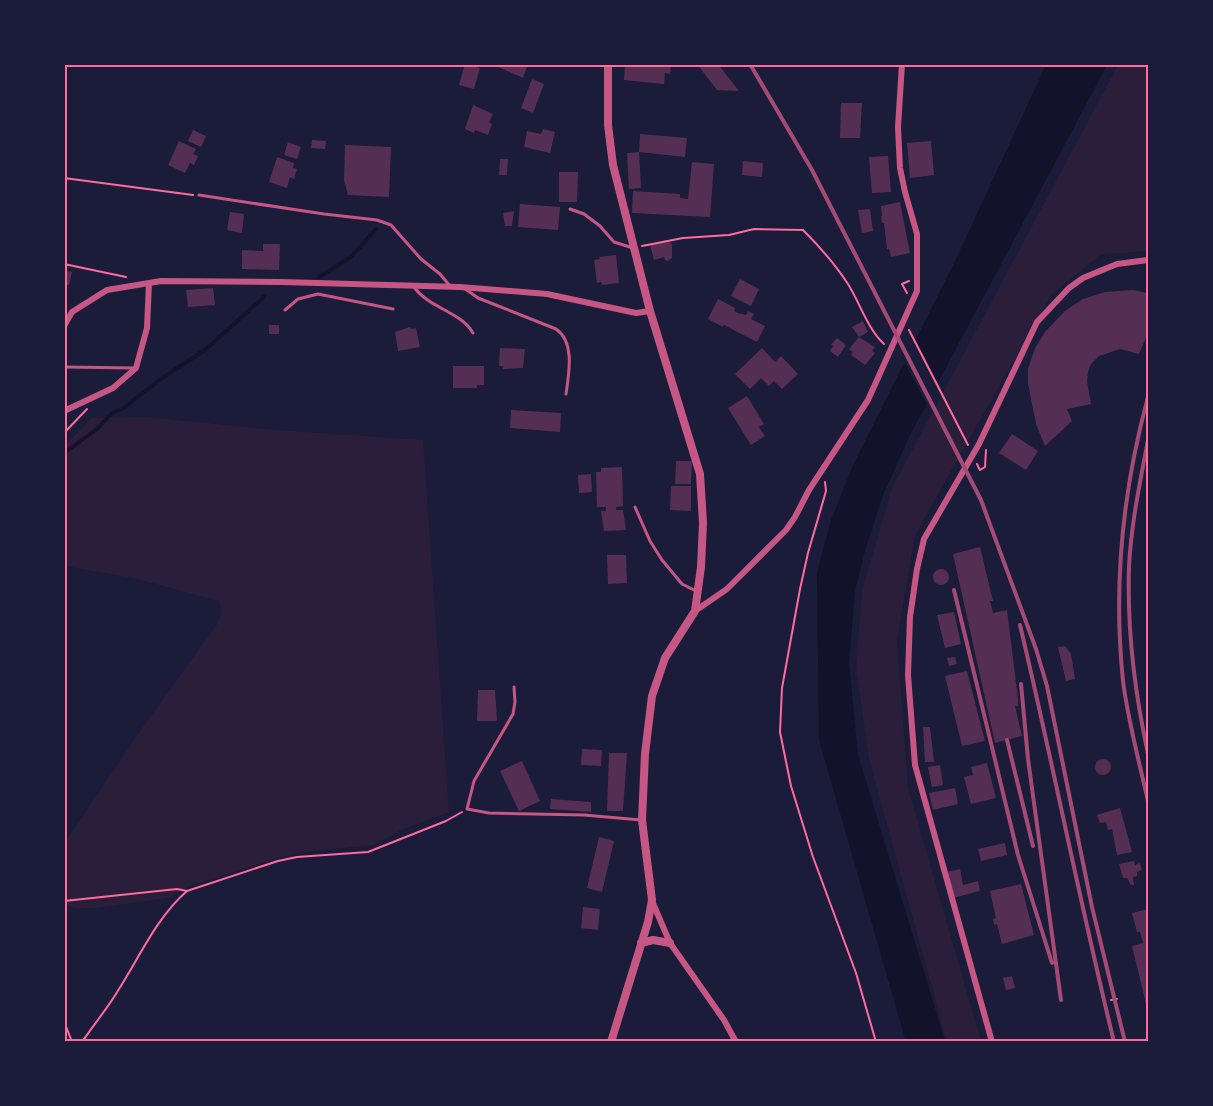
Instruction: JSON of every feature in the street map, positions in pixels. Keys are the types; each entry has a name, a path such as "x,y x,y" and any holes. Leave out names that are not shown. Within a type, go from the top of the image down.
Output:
{"street":[{"path":"609,64 608,125 613,165 650,311 700,474 703,524 701,567 695,611"},
{"path":"736,1041 670,943 652,900 642,820 645,754 652,696 665,658 695,611 727,589 786,530 868,400 917,291 917,234 900,168 898,127 902,64"},
{"path":"992,1041 915,765 908,675 910,617 917,568 924,538 979,444 1036,322 1069,288 1083,278 1117,264 1149,260"},
{"path":"64,326 72,312 107,290 149,282 238,281 462,287 547,294 636,313 650,311"},
{"path":"64,411 113,388 136,368 147,328 149,282"},
{"path":"611,1041 652,900"},
{"path":"641,943 653,940 670,943"}],"lane":[{"path":"199,195 304,212 377,220 391,225 421,259 452,287"},
{"path":"570,208 584,214 600,226 614,242 633,248"},
{"path":"413,286 429,303 467,323 473,333"},
{"path":"462,287 478,298 556,328 563,334 569,353 566,394"},
{"path":"285,310 298,299 318,294 393,309"},
{"path":"64,367 136,368"},
{"path":"635,507 650,541 662,560 682,584 698,591"},
{"path":"514,687 513,714 474,781 467,809 489,813 584,814 642,820"}],"path":[{"path":"64,178 199,195"},
{"path":"633,248 683,238 729,235 754,230 803,230 826,253 842,275 880,341 890,350"},
{"path":"64,264 128,278"},
{"path":"904,288 902,284 909,281"},
{"path":"905,323 970,449"},
{"path":"64,433 87,411 86,402"},
{"path":"975,459 980,470 985,467 986,450"},
{"path":"825,467 826,491 808,553 782,688 780,732 791,786 813,857 856,974 876,1041"},
{"path":"82,1041 118,992 175,901 187,891 278,861 297,857 368,852 446,821 467,809"},
{"path":"64,901 177,889 187,891"},
{"path":"1111,1000 1117,999"},
{"path":"64,1021 72,1041"}],"shaded area":[{"path":"1046,65 1107,65 910,435 883,495 865,550 855,591 849,663 858,755 945,1041 906,1042 819,740 817,573 831,520 854,463 957,257"},
{"path":"1118,65 1148,65 1148,251 1100,255 1051,295 915,535 897,640 908,788 981,1041 947,1042 869,759 856,668 862,591 892,488"},
{"path":"146,417 276,430 423,440 449,812 403,829 373,845 302,852 282,857 189,886 168,898 96,908 75,908 65,905 64,844 142,728 216,626 222,614 219,601 133,578 65,566 65,445 92,418"}],"pier":[{"path":"914,336 939,386 928,407 903,360"}],"building":[{"path":"465,64 480,68 474,89 459,85"},
{"path":"492,64 528,64 523,78"},
{"path":"625,64 671,64 670,74 665,73 664,84 624,80"},
{"path":"697,64 718,64 739,91 717,90"},
{"path":"532,79 544,84 533,113 521,108"},
{"path":"841,103 862,103 860,138 840,138"},
{"path":"473,105 493,114 489,122 492,124 488,135 465,129"},
{"path":"543,129 555,132 550,153 524,147 527,131 541,134"},
{"path":"193,130 206,136 201,147 188,141"},
{"path":"640,134 687,138 685,157 639,152"},
{"path":"312,140 326,141 325,149 311,148"},
{"path":"179,141 196,149 193,154 198,156 194,165 190,163 185,173 168,165"},
{"path":"931,141 934,175 910,178 907,143"},
{"path":"288,142 301,147 297,159 284,155"},
{"path":"345,145 391,147 389,197 348,195 344,180"},
{"path":"639,152 641,188 629,189 627,153"},
{"path":"888,156 891,192 872,193 869,157"},
{"path":"277,157 294,163 293,168 297,169 294,179 290,177 287,188 269,182"},
{"path":"500,159 508,159 507,175 499,175"},
{"path":"743,161 763,163 762,177 742,175"},
{"path":"692,162 714,164 710,217 632,213 633,191 680,194 680,198 688,199"},
{"path":"559,172 578,172 577,202 559,202"},
{"path":"900,202 910,253 891,257 887,249 881,206"},
{"path":"520,204 560,207 558,230 518,227"},
{"path":"870,209 873,231 862,233 858,210"},
{"path":"514,211 512,226 505,226 503,213"},
{"path":"230,212 244,214 242,233 227,230"},
{"path":"667,240 672,244 672,258 668,261 664,257 654,260 650,245"},
{"path":"263,244 280,244 279,270 242,269 242,250 263,251"},
{"path":"616,255 619,283 602,285 601,282 597,283 594,260 600,259 599,257"},
{"path":"64,270 72,272 69,285 64,284"},
{"path":"740,279 759,289 751,306 731,296"},
{"path":"213,288 215,305 188,307 186,290"},
{"path":"1133,290 1148,293 1148,333 1139,354 1120,349 1099,356 1091,364 1088,372 1087,381 1091,404 1067,409 1072,421 1045,446 1036,424 1028,383 1028,369 1035,348 1045,332 1065,311 1083,299 1105,292"},
{"path":"718,299 735,308 734,311 738,313 746,315 748,311 754,314 751,319 765,326 757,342 708,319"},
{"path":"863,321 868,332 859,337 852,327"},
{"path":"269,325 279,325 279,334 269,334"},
{"path":"410,327 411,329 416,328 420,347 398,351 395,332"},
{"path":"859,337 875,347 872,351 875,353 865,365 851,355 853,352 849,349"},
{"path":"837,338 846,345 838,357 830,351 833,346 831,345"},
{"path":"500,348 525,349 523,368 503,369 503,366 499,366"},
{"path":"762,348 775,362 781,356 798,374 782,389 774,381 769,386 761,378 750,389 735,374"},
{"path":"453,366 484,366 484,385 477,385 477,388 453,388"},
{"path":"747,396 764,424 759,427 765,436 751,445 728,408"},
{"path":"511,410 561,413 560,432 510,428"},
{"path":"1012,434 1038,451 1026,470 999,453"},
{"path":"676,461 692,461 691,484 675,484"},
{"path":"622,467 623,506 616,507 616,510 623,510 626,530 604,531 601,511 606,511 606,507 597,507 596,472 601,472 601,468"},
{"path":"591,474 592,492 579,493 578,475"},
{"path":"671,486 691,486 691,511 670,510"},
{"path":"980,547 993,601 990,601 993,613 1007,610 1018,699 1018,706 1015,706 1022,736 995,743 953,554"},
{"path":"607,555 626,555 627,583 608,584"},
{"path":"941,569 949,577 941,585 933,577"},
{"path":"954,612 961,644 945,648 937,615"},
{"path":"1065,646 1071,654 1075,679 1066,681 1058,647"},
{"path":"955,657 957,664 949,666 947,658"},
{"path":"967,671 985,741 962,746 945,676"},
{"path":"478,690 495,690 497,721 477,721"},
{"path":"923,727 930,727 934,762 925,762"},
{"path":"582,749 602,750 601,766 581,765"},
{"path":"609,753 627,753 623,811 607,811"},
{"path":"1103,759 1111,767 1103,775 1095,767"},
{"path":"522,761 540,801 519,811 500,771"},
{"path":"987,763 996,798 971,804 964,777 973,775 971,767"},
{"path":"940,765 943,785 932,787 928,767"},
{"path":"955,788 958,804 933,810 929,793"},
{"path":"551,799 591,802 591,812 550,809"},
{"path":"1120,808 1132,852 1117,855 1112,829 1108,830 1106,822 1100,823 1097,815"},
{"path":"599,837 614,841 602,892 587,888"},
{"path":"1005,843 1007,855 981,861 978,849"},
{"path":"1134,861 1135,865 1140,863 1142,870 1133,877 1134,885 1131,885 1127,878 1123,878 1119,864"},
{"path":"960,869 963,885 978,881 980,891 953,898 947,872"},
{"path":"1021,884 1034,935 1002,944 997,924 994,925 993,919 996,918 990,891"},
{"path":"583,907 600,909 598,930 581,928"},
{"path":"1148,909 1148,1012 1132,946 1143,943 1140,932 1137,932 1132,913"},
{"path":"1012,976 1015,988 1006,990 1003,978"}],"waterway":[{"path":"319,277 351,257 376,229"},
{"path":"64,453 97,429 112,413 122,409 161,379 205,350 264,297"}],"railway":[{"path":"750,64 812,170 981,500 1036,649 1047,686 1092,907 1125,1042"},
{"path":"1148,397 1126,502 1119,609 1125,696 1148,801"},
{"path":"1148,440 1136,503 1129,567 1129,614 1133,661 1148,754"},
{"path":"954,590 1018,855 1052,963"},
{"path":"1020,625 1114,1042"},
{"path":"1021,684 1028,759 1061,1000"},
{"path":"1007,740 1033,846"}]}
